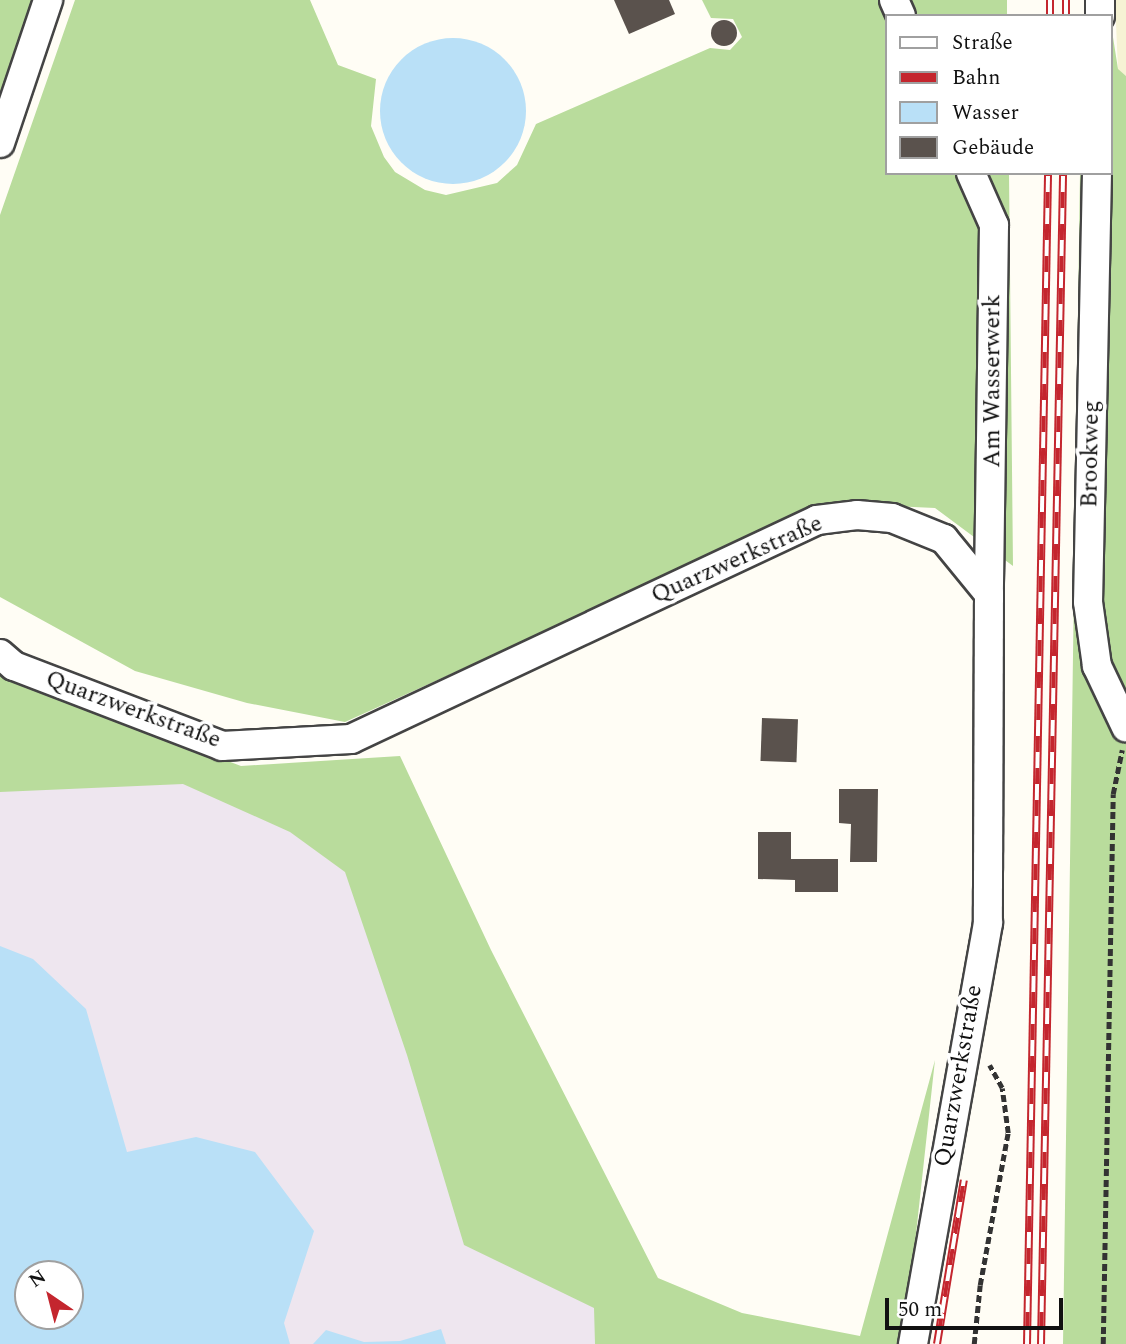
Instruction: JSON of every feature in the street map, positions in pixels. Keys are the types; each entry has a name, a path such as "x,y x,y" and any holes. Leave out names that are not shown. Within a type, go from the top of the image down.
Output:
{"street":[{"path":"0,143 48,0"},
{"name":"Am Wasserwerk","path":"972,175 994,225 989,594"},
{"name":"Brookweg","path":"1097,175 1087,602 1097,666 1126,727"},
{"name":"Quarzwerkstraße","path":"0,654 14,666 222,746 351,739 817,520 857,515 922,527 944,539 989,594 988,923 964,1041 913,1344"}],"path":[{"path":"1102,1344 1112,794 1126,743"},
{"path":"964,1041 981,1051 1002,1088 1008,1133 974,1344"}],"shaded area":[{"path":"1115,0 1126,0 1126,76 1118,70"},
{"path":"0,676 387,827 633,1330 864,1344 0,1344"}],"green space":[{"path":"0,0 36,0 0,106"},
{"path":"75,0 310,0 338,65 376,79 371,126 384,157 395,172 425,190 446,195 497,183 517,165 536,124 710,48 730,50 742,37 733,19 711,18 702,0 1007,0 1007,14 884,14 884,175 1009,175 1013,566 935,508 828,503 345,722 247,703 135,671 0,597 0,215"},
{"path":"1112,31 1118,69 1126,76 1126,1344 1063,1344 1080,175 1112,175"},
{"path":"0,671 13,680 241,766 400,756 491,950 658,1278 742,1313 860,1336 935,1060 904,1344 595,1344 594,1308 464,1245 407,1055 345,872 290,832 183,784 0,792"}],"water":[{"path":"453,38 481,44 505,59 520,83 526,111 520,139 505,163 481,178 453,184 425,178 401,163 386,139 380,111 386,83 401,59 425,44"},
{"path":"0,946 33,959 86,1009 127,1152 196,1137 255,1152 314,1231 284,1323 290,1344 0,1344"},
{"path":"441,1329 446,1344 313,1344 326,1330 364,1342 400,1341"}],"building":[{"path":"614,0 669,0 675,14 629,34"},
{"path":"724,20 733,24 737,33 733,42 724,46 715,42 711,33 715,24"},
{"path":"762,718 798,719 796,762 760,761"},
{"path":"839,789 878,789 877,862 850,862 851,824 839,823"},
{"path":"758,832 791,832 791,859 838,859 838,892 795,892 795,880 758,879"}],"railway":[{"path":"1050,0 1050,14"},
{"path":"1066,0 1066,14"},
{"path":"1027,1344 1048,175"},
{"path":"1041,1344 1063,175"},
{"path":"937,1344 964,1180"}]}
